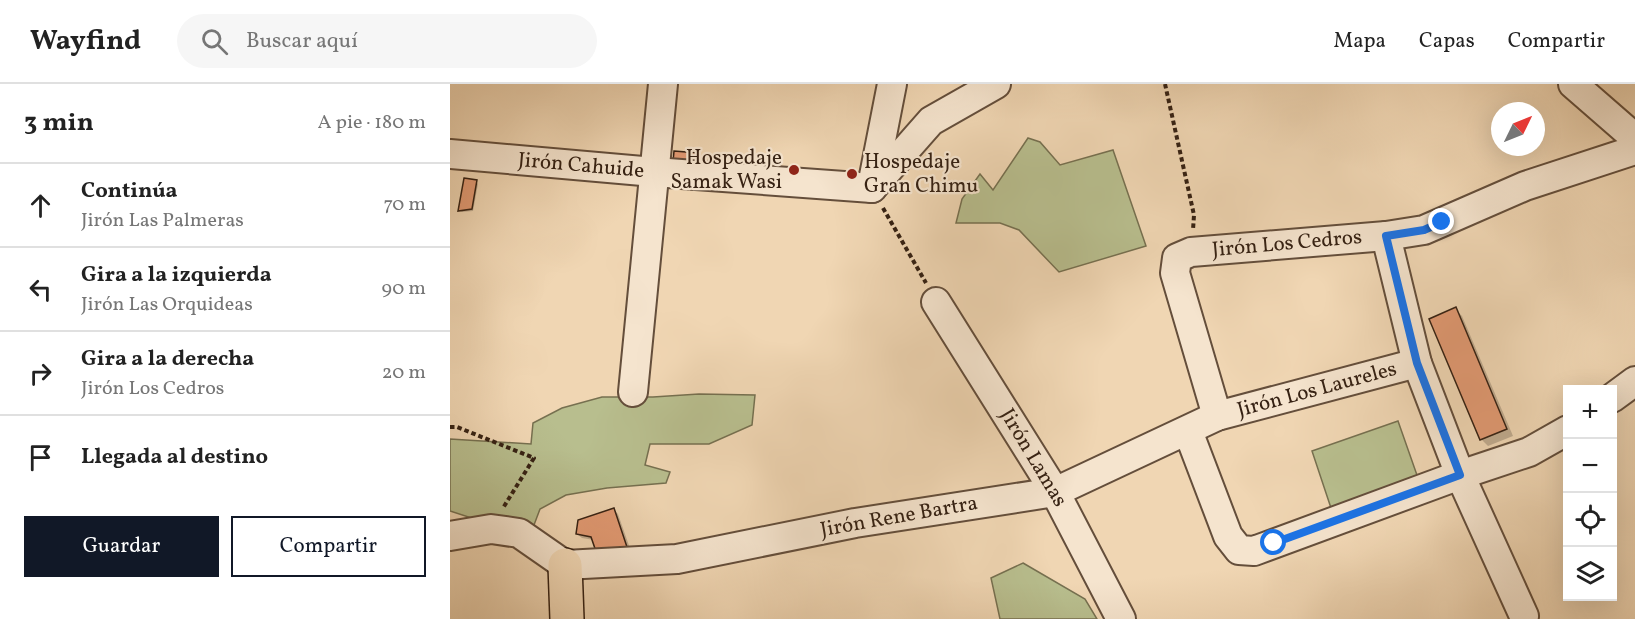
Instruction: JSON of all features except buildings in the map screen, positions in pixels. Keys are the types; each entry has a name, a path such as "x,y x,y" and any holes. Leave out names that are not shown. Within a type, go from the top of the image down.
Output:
{"main road":[{"path":"565,565 567,619"}],"street":[{"path":"633,392 663,84"},
{"path":"872,188 892,84"},
{"path":"872,188 931,121 996,84"},
{"path":"1573,84 1635,138"},
{"name":"Jirón Los Cedros","path":"1184,255 1386,236 1424,230 1525,186 1635,150"},
{"name":"Jirón Cahuide","path":"450,153 654,172 872,188"},
{"path":"1386,236 1417,363 1460,475 1524,616"},
{"path":"1184,255 1175,273 1217,416"},
{"name":"Jirón Lamas","path":"936,302 1055,492 1121,619"},
{"name":"Jirón Los Laureles","path":"1217,416 1417,363"},
{"path":"1617,394 1635,381"},
{"name":"Jirón Rene Bartra","path":"565,565 677,559 855,523 1055,492 1217,416"},
{"path":"1188,431 1228,536 1239,550 1254,551 1529,452 1563,433"},
{"path":"450,536 490,529 519,533 565,565"}],"path":[{"path":"1165,84 1194,215 1184,255"},
{"path":"872,188 936,302"},
{"path":"450,427 457,427 534,459 490,529"}],"green space":[{"path":"1028,138 1040,142 1060,165 1113,150 1146,246 1059,272 1019,230 1000,223 956,223 962,199 980,174 993,190"},
{"path":"755,395 752,425 709,444 650,444 645,465 670,472 666,483 607,488 566,495 540,509 531,533 493,525 450,511 450,439 531,444 533,423 562,408 602,397"},
{"path":"1398,421 1418,478 1331,508 1312,451"},
{"path":"1023,563 1085,599 1097,619 1000,619 991,578"}],"place":[{"name":"Hospedaje Samak Wasi","path":"794,170"},
{"name":"Hospedaje Gran Chimu","path":"852,174"}],"route":[{"path":"1274,543 1460,475 1417,363 1386,236 1424,230 1442,222"}]}
